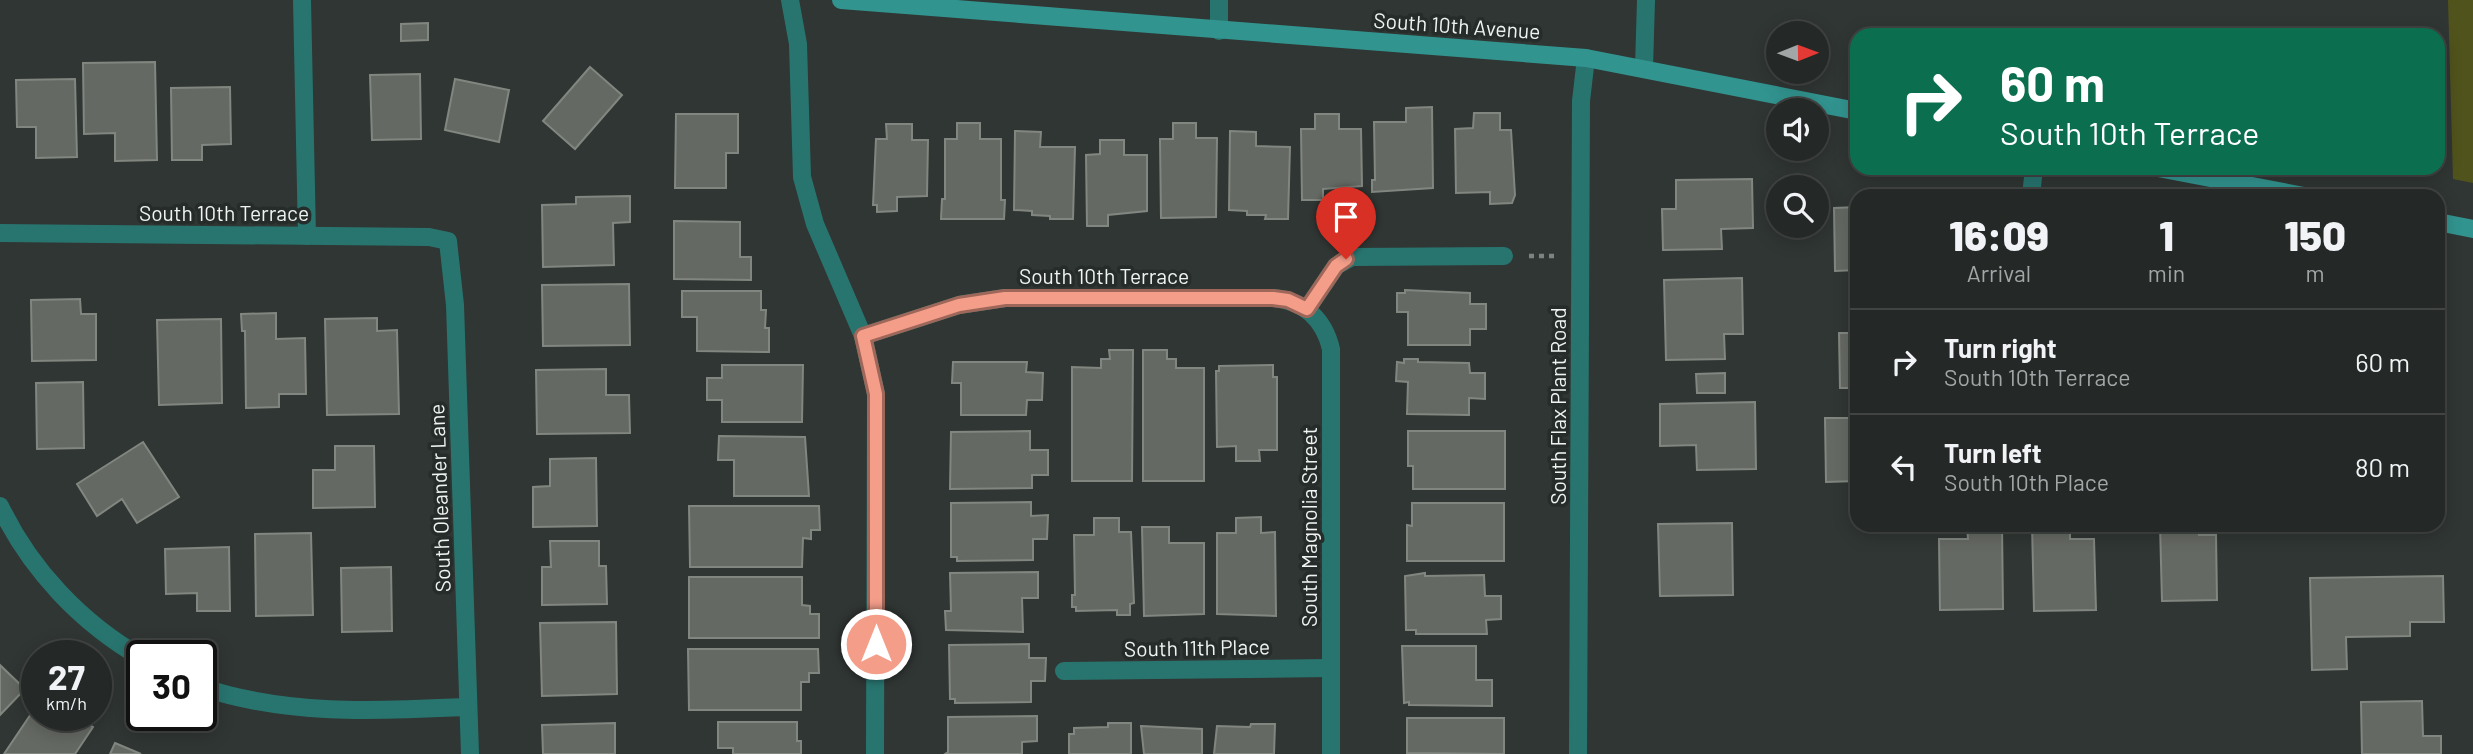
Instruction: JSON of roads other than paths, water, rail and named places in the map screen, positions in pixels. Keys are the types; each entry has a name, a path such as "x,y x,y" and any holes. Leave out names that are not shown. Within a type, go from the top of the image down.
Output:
{"main road":[{"name":"South 10th Avenue","path":"841,0 1586,58 1850,110"},
{"path":"2194,175 2268,189"},
{"path":"2445,223 2473,229"}],"street":[{"path":"302,0 307,236"},
{"path":"790,0 798,44 802,177 814,224 863,336 876,394 876,754"},
{"path":"1219,0 1219,31"},
{"path":"1644,68 1646,0"},
{"name":"South Flax Plant Road","path":"1578,754 1581,102 1586,58"},
{"name":"South 10th Terrace","path":"0,233 429,237 448,241"},
{"name":"South Oleander Lane","path":"448,241 455,305 470,754"},
{"path":"1307,309 1336,266 1352,257 1504,256"},
{"name":"South 10th Terrace","path":"863,336 959,305 1005,298 1273,298 1288,300 1307,309"},
{"name":"South Magnolia Street","path":"1307,309 1323,327 1331,349 1331,754"},
{"path":"0,506 21,544 60,594 126,647"},
{"name":"South 11th Place","path":"1064,671 1331,668"},
{"path":"217,692 253,702 312,709 379,711 468,707"}]}
